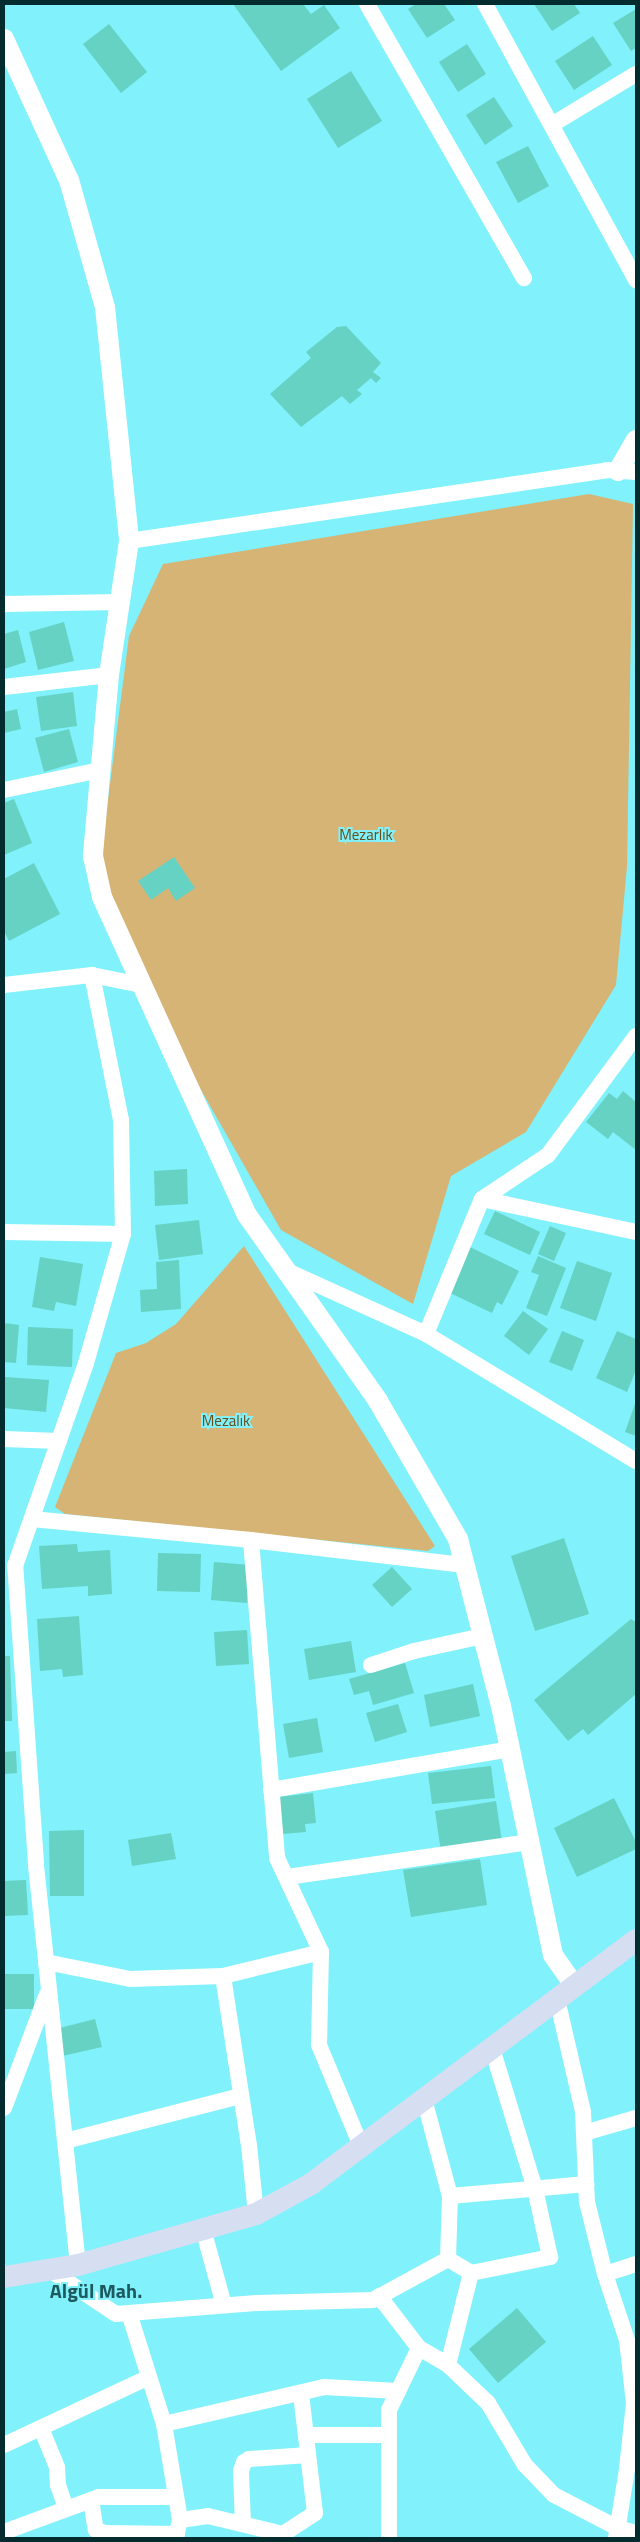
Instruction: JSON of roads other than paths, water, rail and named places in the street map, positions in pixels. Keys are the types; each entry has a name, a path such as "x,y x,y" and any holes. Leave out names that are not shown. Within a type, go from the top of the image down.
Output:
{"main road":[{"path":"4,2277 78,2265 256,2214 311,2184 636,1940"}],"street":[{"path":"367,4 524,278"},
{"path":"485,4 553,124 636,280"},
{"path":"4,39 12,52 69,180 105,307 129,541 109,675 93,856 102,898 246,1215 378,1401 458,1539 510,1749 553,1956 566,1992 582,2112 587,2202 605,2274 627,2340 634,2403 632,2463 617,2533"},
{"path":"553,124 636,74"},
{"path":"129,541 627,471 636,440"},
{"path":"4,604 120,602"},
{"path":"4,687 109,675"},
{"path":"4,790 101,770"},
{"path":"4,985 92,976 141,985"},
{"path":"78,2265 36,1863 15,1566 86,1363 123,1234 122,1120 92,976"},
{"path":"426,1334 482,1199 548,1155 636,1036"},
{"path":"482,1199 636,1232"},
{"path":"4,1232 123,1234"},
{"path":"285,1270 426,1334 636,1461"},
{"path":"4,1439 59,1441"},
{"path":"32,1519 251,1540 465,1565"},
{"path":"251,1540 277,1858 321,1952 319,2045 361,2146"},
{"path":"371,1665 414,1650 483,1636"},
{"path":"271,1790 510,1749"},
{"path":"287,1877 530,1842"},
{"path":"46,1962 130,1979 223,1976 321,1952"},
{"path":"223,1976 256,2214"},
{"path":"4,2108 49,1990"},
{"path":"448,2259 471,2273 550,2257 534,2189 492,2048"},
{"path":"65,2141 240,2096"},
{"path":"424,2099 450,2196 448,2259"},
{"path":"584,2133 636,2118"},
{"path":"450,2196 586,2184"},
{"path":"203,2229 224,2305"},
{"path":"50,2270 116,2314 224,2305 373,2300 448,2259"},
{"path":"605,2274 636,2264"},
{"path":"448,2364 471,2273"},
{"path":"379,2296 419,2348 448,2364 488,2403 525,2465 554,2495 617,2533 636,2533"},
{"path":"129,2312 164,2424 176,2497 178,2531"},
{"path":"389,2538 389,2410 419,2348"},
{"path":"4,2445 150,2377"},
{"path":"164,2424 324,2387 398,2391"},
{"path":"91,2500 96,2530 105,2534 178,2531 208,2516 284,2536 315,2513 301,2393"},
{"path":"40,2428 57,2467 58,2485 66,2508"},
{"path":"306,2435 389,2435"},
{"path":"243,2524 241,2471 244,2462 249,2458 308,2455"},
{"path":"4,2532 91,2500 176,2497"}],"district":[{"name":"Algül Mah.","path":"96,2290"}],"park label":[{"name":"Mezarlık","path":"366,835"},
{"name":"Mezalık","path":"226,1421"}]}
